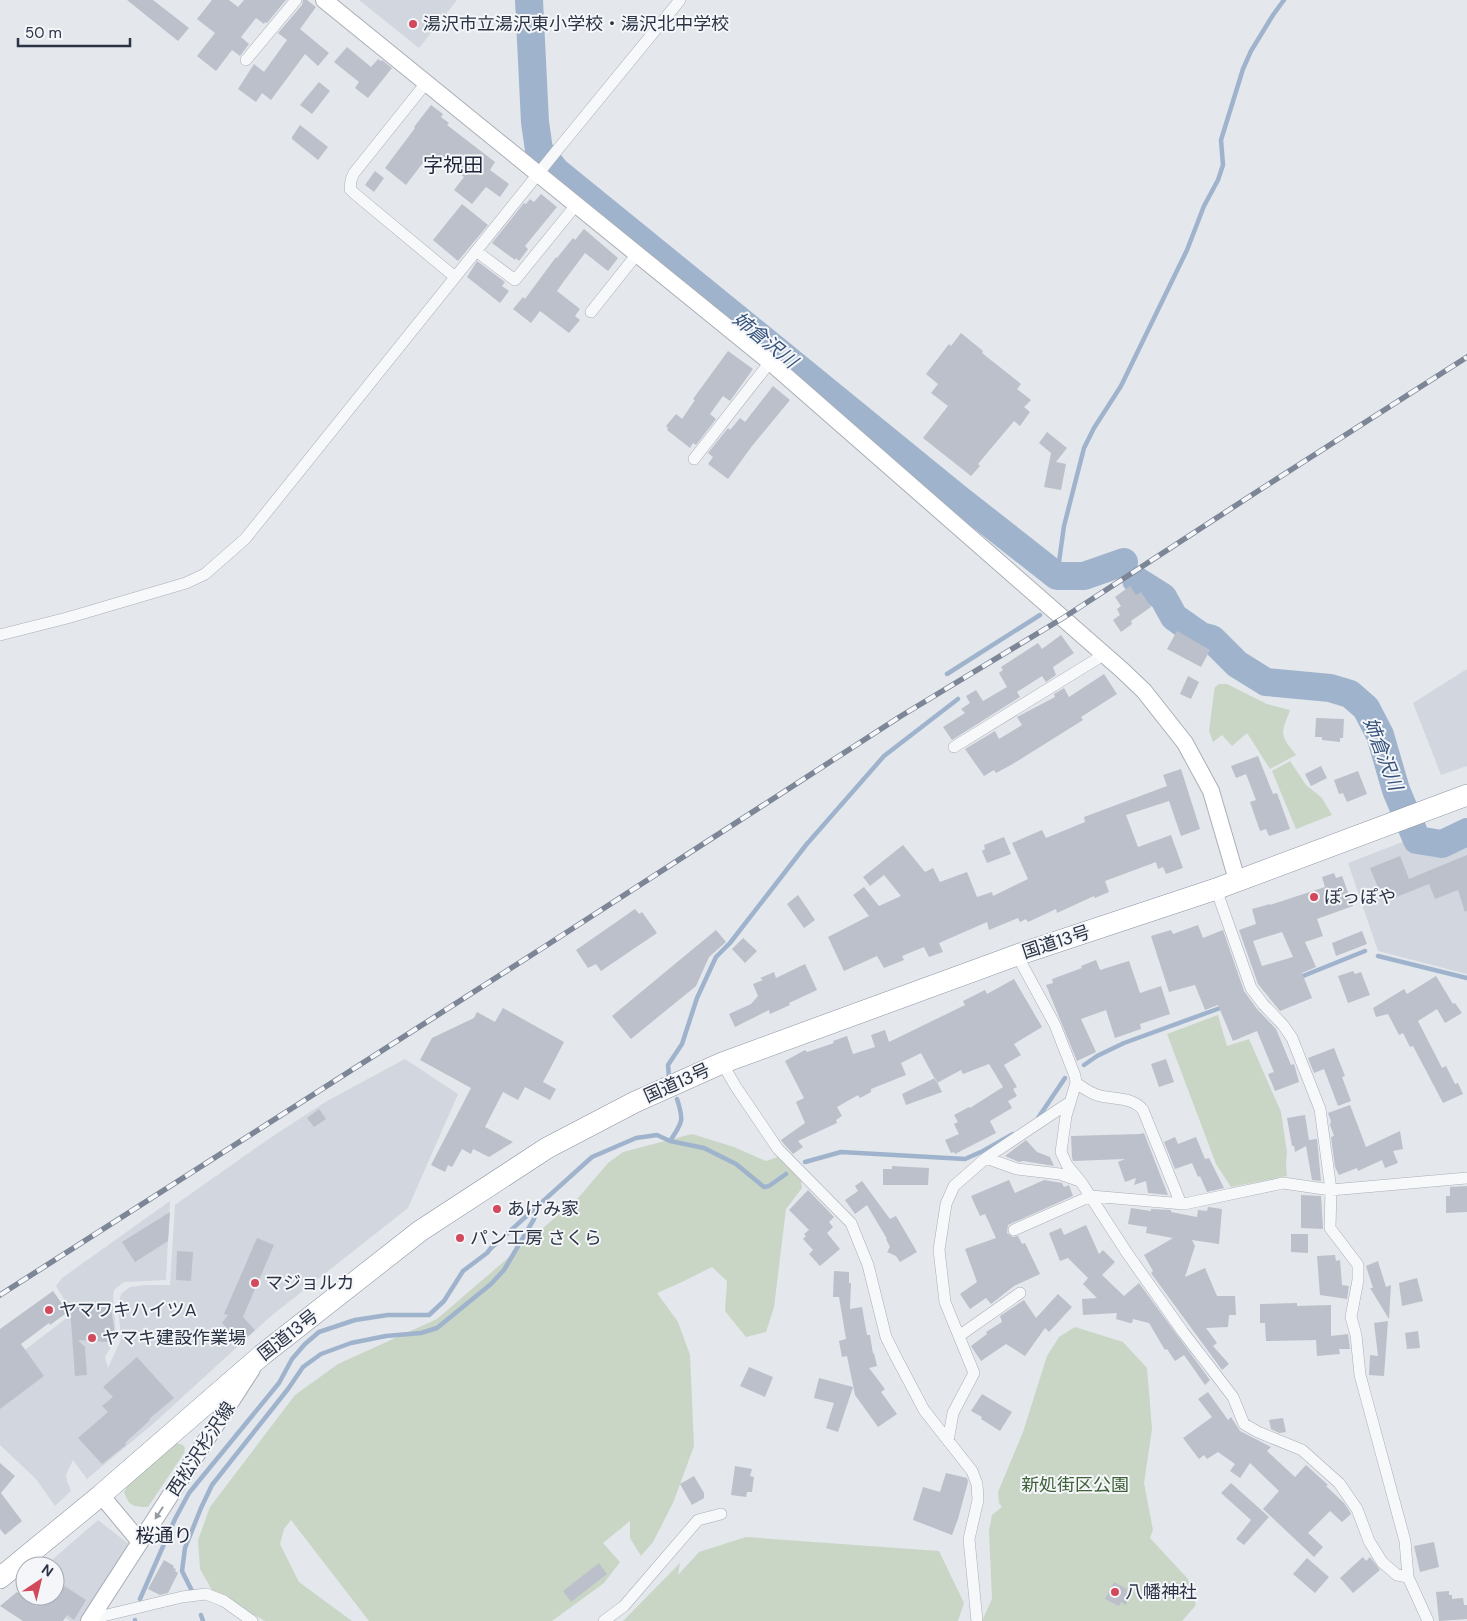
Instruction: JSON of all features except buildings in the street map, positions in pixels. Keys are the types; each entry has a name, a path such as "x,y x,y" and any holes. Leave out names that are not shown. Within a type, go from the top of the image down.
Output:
{"highway":[{"name":"国道13号","path":"0,1578 262,1355 420,1231 547,1148 635,1102 722,1063 1017,955 1216,889 1467,795"}],"street":[{"path":"246,60 296,0"},
{"path":"324,0 770,362 1043,602 1105,654 1144,692 1185,743 1211,791 1237,880"},
{"path":"0,635 186,583 205,574 245,539 476,250 680,0"},
{"path":"426,83 354,173 350,189 455,277"},
{"path":"476,250 515,280 576,205"},
{"path":"591,312 637,254"},
{"path":"694,459 770,362"},
{"path":"954,747 1105,654"},
{"path":"1216,889 1251,988 1262,1004 1284,1025 1292,1038 1320,1109 1331,1190 1330,1228 1358,1265 1358,1280 1351,1317 1356,1335 1360,1375 1405,1541 1408,1577 1428,1621"},
{"path":"1017,955 1055,1025 1075,1076 1076,1083 1066,1116 1061,1152 1067,1165 1091,1196 1127,1253 1183,1332 1233,1397 1244,1424 1258,1432 1302,1450 1339,1483 1357,1509 1369,1540 1382,1562 1396,1575 1408,1577"},
{"path":"722,1063 778,1149 851,1223 868,1265 886,1337 924,1410 972,1471 977,1484 978,1500 969,1539 977,1621"},
{"path":"1076,1083 1096,1095 1139,1104 1181,1204"},
{"path":"948,1440 953,1413 974,1373 945,1302 939,1250 946,1204 954,1186 986,1158 1070,1102"},
{"path":"986,1158 1017,1169 1060,1174 1081,1182"},
{"path":"1014,1230 1091,1196 1181,1204 1283,1183 1331,1190 1467,1178"},
{"path":"959,1336 1020,1293"},
{"name":"西松沢杉沢線","path":"90,1620 262,1355"},
{"path":"101,1494 140,1542"},
{"path":"604,1621 624,1606 698,1520 721,1514"},
{"path":"90,1620 182,1597 206,1594 224,1601 252,1621"}],"shaded area":[{"name":"湯沢市立湯沢東小学校・湯沢北中学校","path":"359,0 457,0 419,48"},
{"path":"1467,669 1467,766 1441,775 1413,703"},
{"path":"1405,841 1413,850 1435,857 1467,846 1467,974 1378,951 1348,863"},
{"path":"405,1059 458,1094 408,1208 271,1316 154,1423 87,1479 73,1460 66,1475 71,1491 55,1506 36,1479 0,1445 0,1369 68,1317 67,1304 56,1286 62,1278 170,1201 166,1280 124,1282 114,1290 116,1338 105,1357 108,1368 121,1339 118,1305 121,1294 130,1287 170,1285 175,1205 270,1138 327,1101"},
{"path":"98,1520 130,1545 80,1621 70,1621 47,1606 65,1606 65,1556 57,1556"}],"green space":[{"path":"1219,684 1227,684 1267,704 1290,710 1283,734 1296,755 1270,769 1247,733 1232,746 1222,735 1213,742 1209,731 1215,687"},
{"path":"1290,761 1306,785 1322,798 1332,815 1296,829 1272,771"},
{"path":"1218,1015 1227,1046 1249,1039 1281,1112 1287,1152 1287,1176 1231,1187 1216,1164 1167,1034"},
{"path":"692,1134 734,1147 766,1161 778,1157 800,1173 802,1188 786,1209 774,1307 766,1332 746,1337 725,1311 727,1281 712,1267 657,1293 678,1322 690,1355 694,1446 673,1503 653,1542 641,1556 630,1538 630,1521 603,1543 620,1562 604,1583 552,1621 369,1621 291,1520 284,1529 280,1544 299,1582 352,1621 265,1621 213,1592 200,1569 198,1540 210,1507 295,1395 338,1364 437,1319 579,1197 608,1163 623,1152"},
{"name":"新処街区公園","path":"1075,1327 1123,1342 1147,1368 1152,1429 1144,1483 1153,1530 1150,1538 1188,1579 1196,1605 1182,1621 982,1621 992,1599 989,1531 992,1515 1002,1507 999,1503 998,1492 1023,1432 1047,1356 1059,1337"},
{"path":"176,1443 183,1445 185,1448 184,1453 148,1507 132,1505 124,1492 128,1484"},
{"path":"746,1537 939,1551 964,1603 958,1621 623,1621 680,1563 678,1575 699,1552"}],"waterway":[{"name":"姉倉沢川","path":"529,0 535,122 539,150 556,171 959,499 1057,576 1084,576 1124,562"},
{"path":"1057,576 1064,526 1084,448 1094,428 1121,386 1187,250 1204,206 1218,180 1223,165 1221,140 1243,69 1251,51 1284,0"},
{"name":"姉倉沢川","path":"1136,580 1163,597 1174,617 1201,636 1212,639 1237,664 1266,682 1330,688 1350,694 1366,708 1380,735 1396,790 1417,840 1442,844 1467,832"},
{"path":"947,674 1040,615"},
{"path":"669,1077 668,1065 682,1044 697,998 716,957 730,943 806,845 884,756 958,699"},
{"path":"1298,978 1365,951"},
{"path":"1378,956 1467,978"},
{"path":"1084,1065 1097,1056 1124,1043 1223,1007"},
{"path":"1038,1118 1065,1078"},
{"path":"140,1599 175,1519 189,1493 279,1383 292,1359 305,1344 319,1332 355,1320 388,1315 429,1315 444,1301 463,1271 487,1253 592,1157 636,1138 657,1135 670,1141 681,1121 681,1112 677,1099"},
{"path":"805,1162 841,1152 965,1159 1013,1134"},
{"path":"670,1141 704,1148 736,1164 764,1187 769,1186 786,1174"},
{"path":"192,1591 182,1571 185,1548 212,1485 288,1389 303,1367 321,1354 351,1343 386,1336 421,1333 437,1328 491,1284 504,1270 534,1219 537,1208"},
{"path":"201,1615 203,1621"}],"railway":[{"path":"0,1295 901,716 1063,618 1467,357"}],"place":[{"name":"湯沢市立湯沢東小学校・湯沢北中学校","path":"413,24"},
{"name":"ぽっぽや","path":"1314,897"},
{"name":"あけみ家","path":"497,1209"},
{"name":"パン工房 さくら","path":"460,1238"},
{"name":"マジョルカ","path":"255,1283"},
{"name":"ヤマワキハイツA","path":"49,1310"},
{"name":"ヤマキ建設作業場","path":"92,1338"},
{"name":"八幡神社","path":"1115,1592"}],"district":[{"name":"字祝田","path":"453,165"},
{"name":"桜通り","path":"164,1535"}]}
